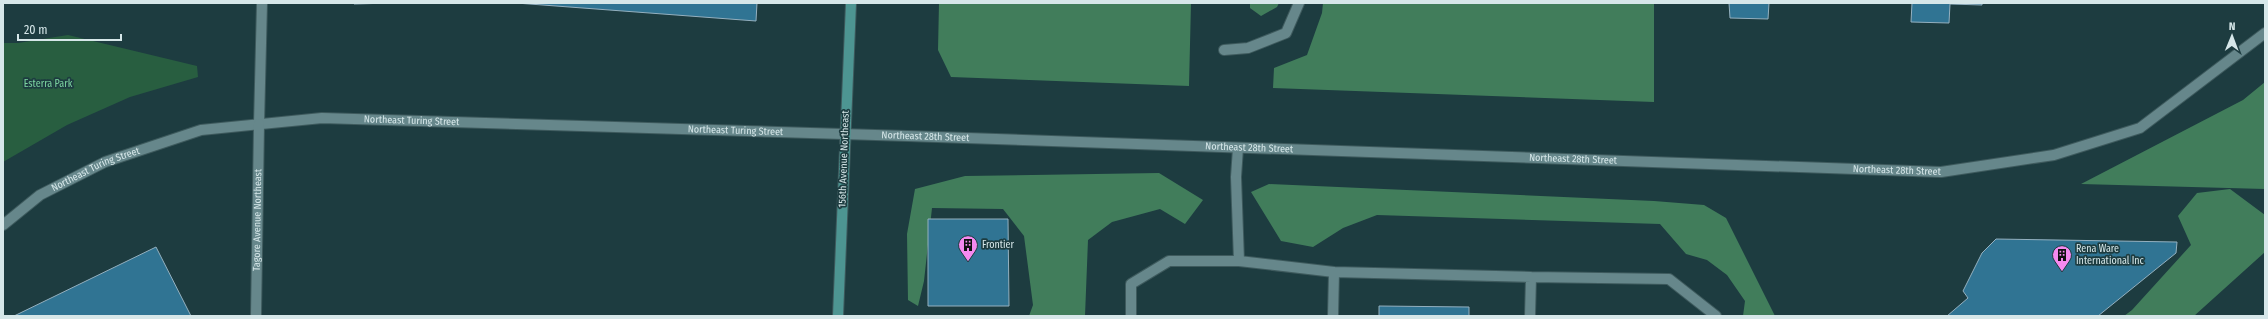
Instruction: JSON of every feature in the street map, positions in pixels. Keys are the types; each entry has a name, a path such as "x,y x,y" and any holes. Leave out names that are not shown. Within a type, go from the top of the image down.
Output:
{"main road":[{"name":"156th Avenue Northeast","path":"838,316 844,135 851,3"}],"street":[{"name":"Tagore Avenue Northeast","path":"256,316 258,124 262,3"},
{"path":"1224,50 1248,48 1286,33 1299,3"},
{"name":"Northeast 28th Street","path":"844,135 1941,172 2054,155 2140,128 2265,33"},
{"name":"Northeast Turing Street","path":"3,225 40,195 105,162 201,130 322,118 844,135"},
{"path":"1238,148 1236,177 1239,262"},
{"path":"1131,316 1131,284 1169,261 1239,262 1334,272 1531,278 1669,279 1716,316"},
{"path":"1333,316 1334,272"},
{"path":"1530,316 1531,278"}],"green space":[{"path":"939,3 1191,3 1189,86 951,77 938,50"},
{"path":"1250,3 1279,3 1277,7 1261,16 1250,8"},
{"path":"1323,3 1654,3 1654,102 1273,88 1274,68 1307,55 1322,13"},
{"name":"Esterra Park","path":"68,35 197,66 198,77 130,97 67,125 3,162 3,43 18,43"},
{"path":"2265,82 2265,189 2081,184 2243,100"},
{"path":"1159,173 1203,200 1185,224 1160,209 1112,222 1088,240 1085,316 1029,316 1033,305 1024,236 1003,209 932,208 924,281 918,306 908,300 907,234 915,189 965,176"},
{"path":"1269,184 1654,201 1704,205 1726,218 1775,316 1743,316 1745,301 1727,275 1707,260 1686,254 1660,224 1377,215 1343,228 1313,247 1281,241 1251,192"},
{"path":"2230,189 2265,215 2265,252 2194,316 2124,316 2132,310 2191,245 2178,216 2197,193"}],"building":[{"path":"354,3 392,3 354,4"},
{"path":"516,3 757,3 756,21"},
{"path":"1729,3 1769,3 1768,19 1730,18"},
{"path":"1912,3 1982,3 1982,5 1950,4 1949,23 1911,22"},
{"name":"Frontier","path":"928,219 1008,219 1009,306 928,306"},
{"name":"Rena Ware International Inc","path":"1996,239 2177,242 2176,253 2098,316 1947,316 1968,298 1963,291 1982,253"},
{"path":"156,247 191,316 14,316"},
{"path":"1379,306 1469,307 1469,316 1379,316"}],"place":[{"name":"Frontier","path":"968,262"},
{"name":"Rena Ware International Inc","path":"2062,272"}]}
